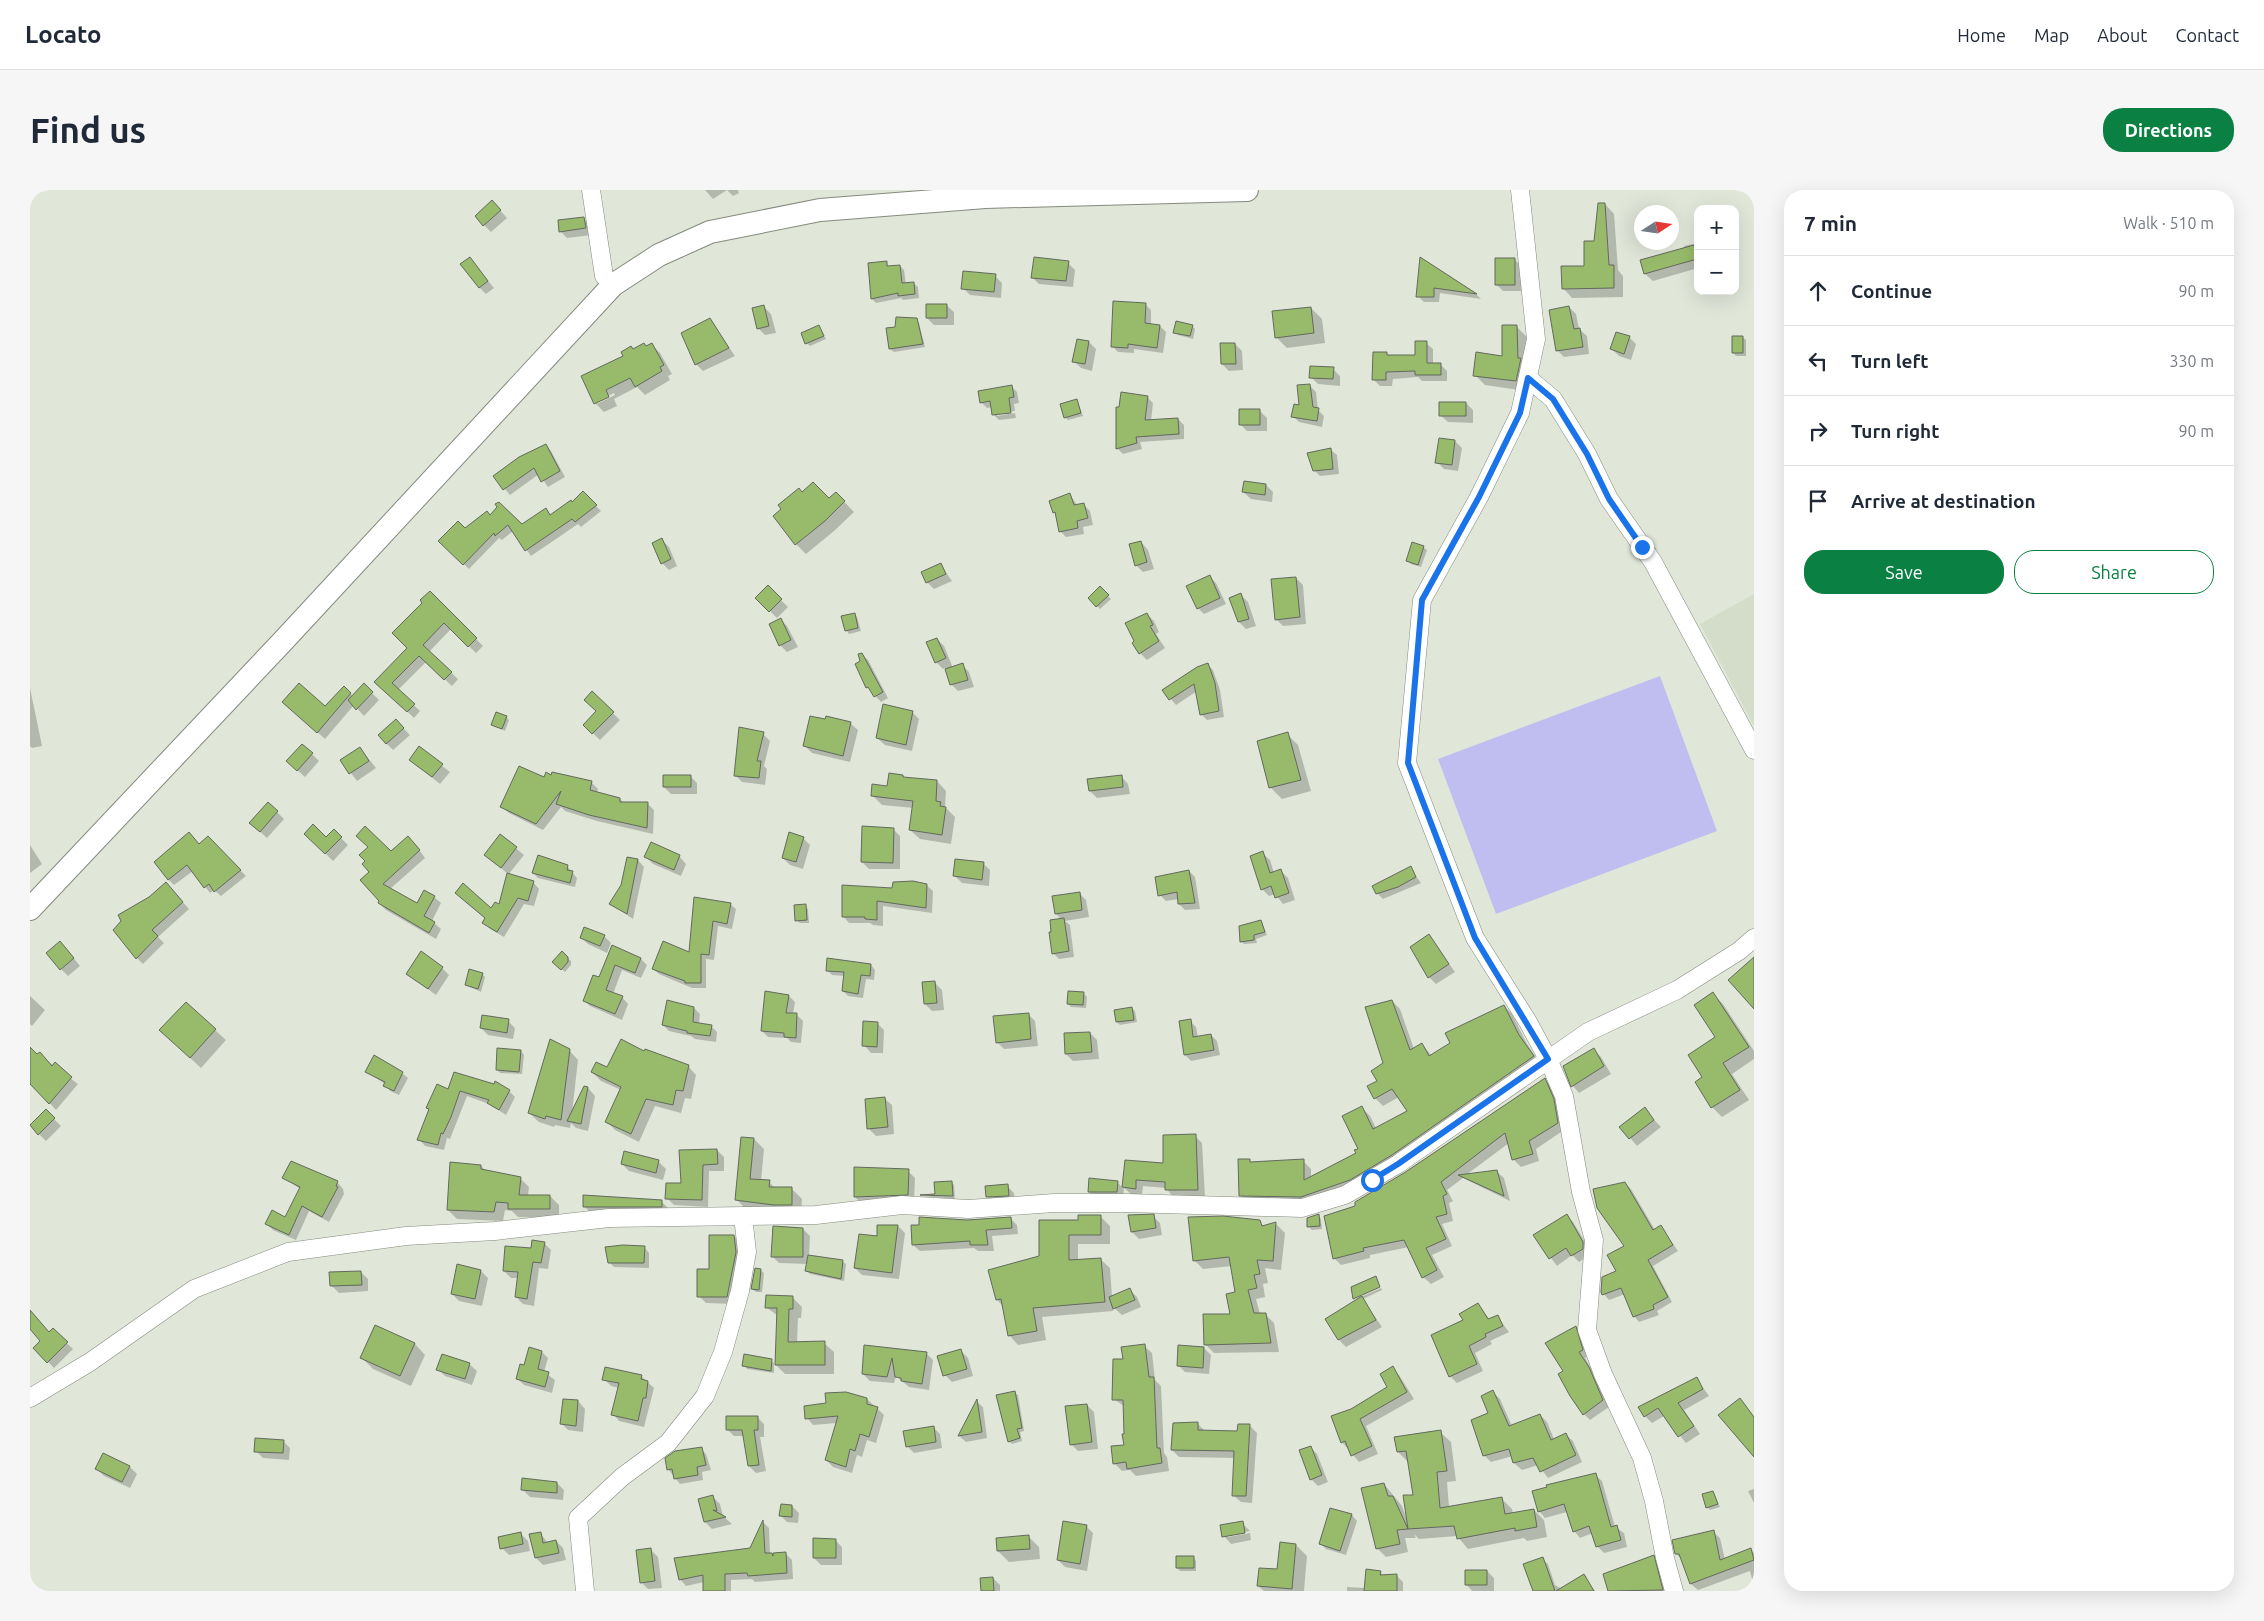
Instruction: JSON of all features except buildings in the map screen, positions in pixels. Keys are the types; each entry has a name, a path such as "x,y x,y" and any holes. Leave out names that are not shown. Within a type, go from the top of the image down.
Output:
{"street":[{"path":"591,190 604,276 613,285"},
{"path":"30,909 304,619 613,285 659,255 710,232 820,210 986,194 1247,190"},
{"path":"1520,190 1536,339 1520,413 1479,497 1422,600 1408,763 1475,938 1548,1059 1564,1096 1581,1192 1594,1240 1587,1330 1602,1374 1642,1458 1654,1501 1664,1558 1674,1591"},
{"path":"1528,378 1553,399 1587,454 1609,499 1653,562 1754,750"},
{"path":"30,1398 90,1362 194,1289 288,1252 406,1236 495,1231 609,1218 816,1215 902,1205 968,1209 1054,1203 1127,1203 1302,1208 1345,1195 1398,1164 1588,1032 1677,990 1739,952 1754,938"},
{"path":"585,1591 578,1518 622,1477 668,1443 705,1396 722,1352 740,1291 747,1252 743,1216"}],"shaded area":[{"path":"1754,594 1754,726 1700,624"},
{"path":"1660,676 1717,831 1496,914 1438,759"}],"route":[{"path":"1372,1180 1398,1164 1548,1059 1528,1022 1475,938 1408,763 1422,600 1479,497 1520,413 1528,378 1553,399 1587,454 1609,499 1642,547"}]}
